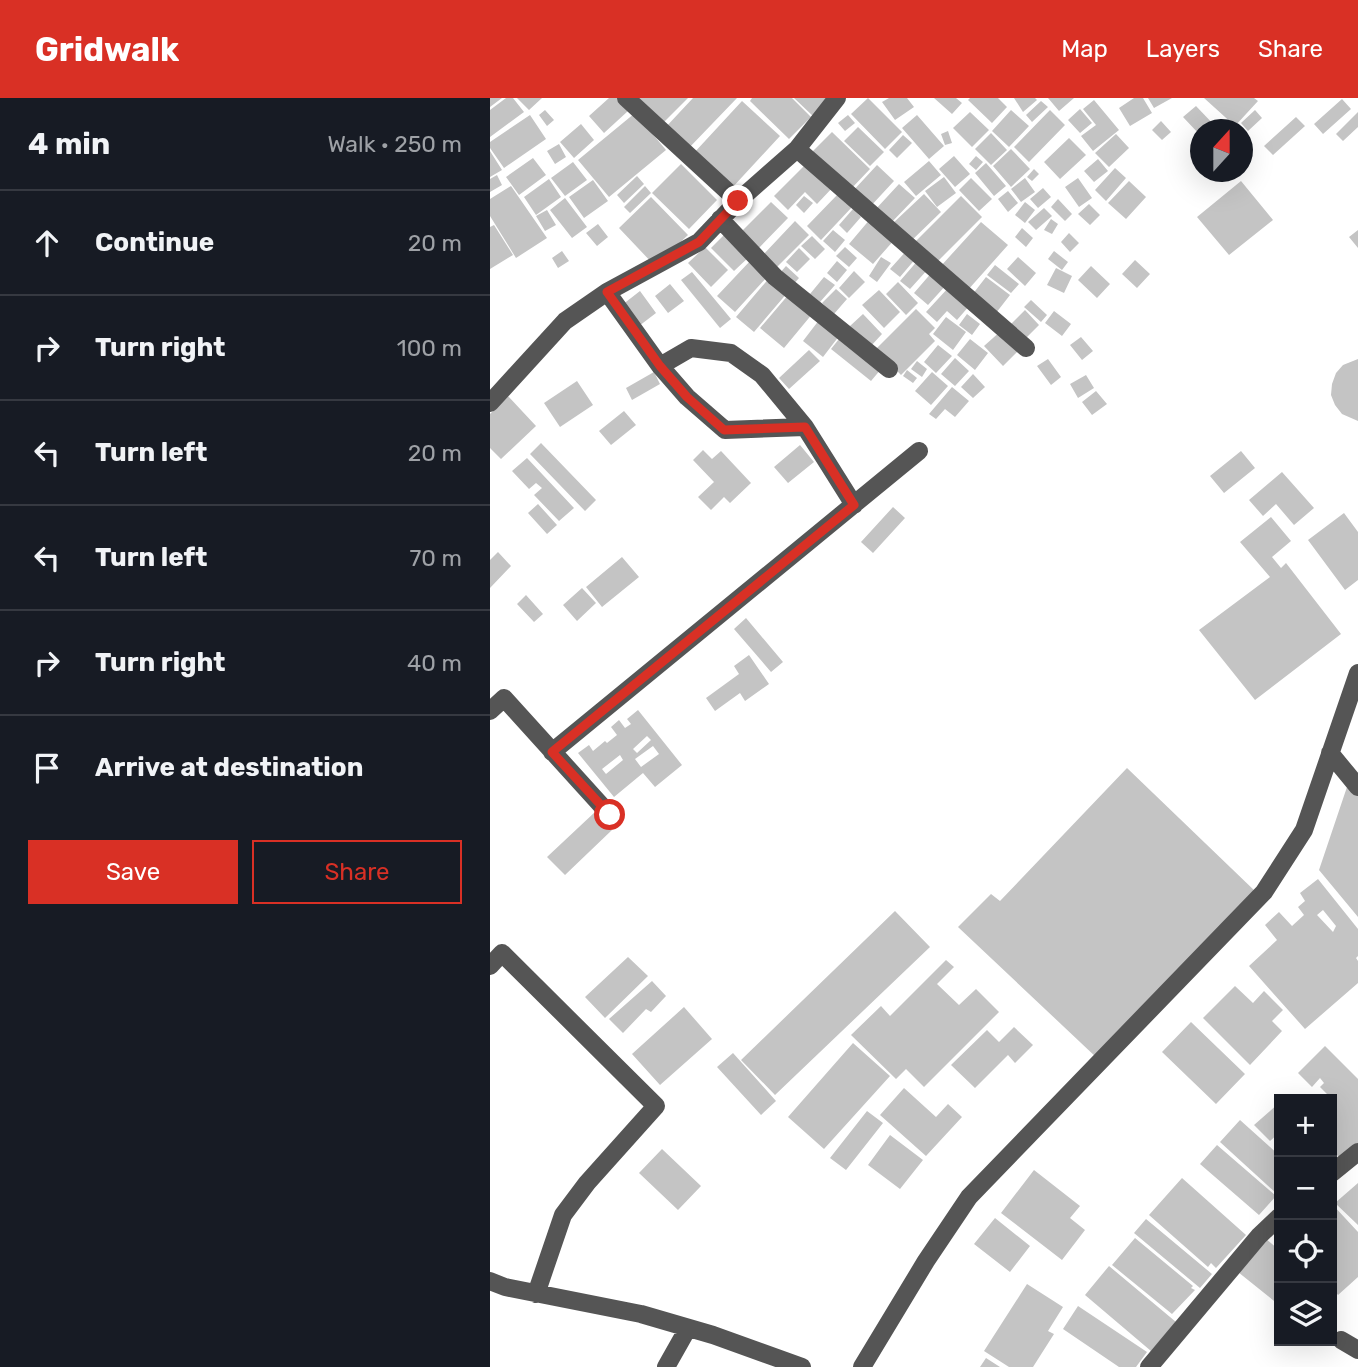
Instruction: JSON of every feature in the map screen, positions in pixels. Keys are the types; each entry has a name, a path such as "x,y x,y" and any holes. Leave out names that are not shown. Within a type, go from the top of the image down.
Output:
{"street":[{"path":"626,98 738,201"},
{"path":"491,401 565,321 607,292 699,242 738,201 797,149 837,98"},
{"path":"797,149 1026,348"},
{"path":"720,219 775,277 889,369"},
{"path":"607,292 660,366 687,397 724,430 805,427"},
{"path":"660,366 691,348 731,354 762,375 805,427 854,505"},
{"path":"552,752 919,451"},
{"path":"862,1367 926,1261 970,1197 1264,892 1304,830 1358,673"},
{"path":"490,711 504,698 610,815"},
{"path":"1331,753 1358,787"},
{"path":"490,965 502,953 656,1106 587,1183 563,1215 536,1293"},
{"path":"1337,1169 1358,1152"},
{"path":"1149,1367 1259,1236 1276,1220"},
{"path":"490,1281 505,1287 640,1314 802,1367"},
{"path":"666,1367 688,1328"},
{"path":"1341,1340 1358,1350"}],"building":[{"path":"490,98 502,98 490,107"},
{"path":"506,98 513,98 524,112 490,137 490,110"},
{"path":"517,98 542,98 529,110"},
{"path":"609,98 617,98 628,111 604,133 589,116"},
{"path":"633,98 688,98 660,126"},
{"path":"693,98 737,98 687,150 664,129"},
{"path":"752,98 792,98 811,117 789,139 750,101"},
{"path":"794,98 834,98 815,118"},
{"path":"868,98 902,132 885,149 851,114"},
{"path":"889,98 907,98 914,107 895,120 882,102"},
{"path":"934,98 956,98 962,103 952,114"},
{"path":"998,98 1007,107 992,123 968,100"},
{"path":"1014,98 1035,98 1037,100 1023,112"},
{"path":"1048,98 1074,98 1059,111"},
{"path":"1134,98 1143,98 1152,113 1130,126 1119,108"},
{"path":"1148,98 1172,98 1154,108"},
{"path":"1204,98 1254,98 1258,101 1241,119 1227,119"},
{"path":"1342,99 1351,109 1323,134 1314,124"},
{"path":"1094,100 1119,130 1093,151 1081,136 1096,125 1083,109"},
{"path":"742,101 780,136 731,189 693,154"},
{"path":"1041,101 1048,107 1032,122 1026,115"},
{"path":"1196,106 1208,119 1190,119 1190,124 1183,117"},
{"path":"1080,109 1092,123 1080,133 1068,120"},
{"path":"545,110 554,120 547,126 539,115"},
{"path":"1011,110 1029,126 1009,147 992,131"},
{"path":"1050,110 1065,125 1029,162 1014,147"},
{"path":"1255,110 1262,118 1253,126 1253,119 1245,119"},
{"path":"970,112 989,130 972,147 953,128"},
{"path":"1358,112 1358,127 1343,141 1336,134"},
{"path":"635,113 666,150 609,197 578,160"},
{"path":"530,115 546,139 504,168 490,148 490,142"},
{"path":"848,115 855,123 845,131 838,123"},
{"path":"917,115 944,146 929,159 902,128"},
{"path":"1296,117 1305,126 1273,155 1264,146"},
{"path":"1161,121 1171,132 1162,140 1152,130"},
{"path":"581,124 594,140 574,158 560,142"},
{"path":"858,127 884,152 870,166 844,141"},
{"path":"948,131 952,143 945,145 941,134"},
{"path":"832,132 870,169 849,191 811,153"},
{"path":"991,133 1007,150 991,165 975,149"},
{"path":"1116,134 1129,148 1109,167 1095,153"},
{"path":"903,135 912,143 897,158 889,150"},
{"path":"1069,138 1086,155 1060,179 1044,162"},
{"path":"559,144 566,157 555,164 547,151"},
{"path":"1011,149 1030,169 1011,187 993,166"},
{"path":"490,151 502,170 490,177"},
{"path":"954,156 970,174 955,187 939,169"},
{"path":"976,156 983,162 976,170 969,164"},
{"path":"533,158 546,175 519,195 506,177"},
{"path":"1098,159 1108,171 1094,182 1084,171"},
{"path":"809,161 834,186 817,204 805,192 788,210 774,196"},
{"path":"929,161 941,175 916,196 904,182"},
{"path":"573,162 587,180 565,196 551,178"},
{"path":"986,163 1006,186 994,196 975,173"},
{"path":"681,164 717,200 689,229 652,193"},
{"path":"877,165 894,181 869,208 852,192"},
{"path":"1115,168 1126,178 1106,201 1095,190"},
{"path":"1034,169 1039,174 1032,181 1027,177"},
{"path":"497,175 502,185 490,192 490,179"},
{"path":"637,176 644,184 624,203 617,195"},
{"path":"944,177 956,193 937,207 925,191"},
{"path":"971,178 992,199 979,211 959,190"},
{"path":"1025,178 1035,192 1021,202 1011,189"},
{"path":"1078,178 1092,198 1079,207 1065,187"},
{"path":"549,179 561,197 536,215 524,197"},
{"path":"593,180 608,201 584,218 569,197"},
{"path":"1129,181 1146,197 1126,219 1108,203"},
{"path":"1242,182 1273,220 1229,255 1197,217"},
{"path":"899,184 915,198 889,225 874,211"},
{"path":"511,186 547,238 516,258 490,216 490,199"},
{"path":"645,186 651,193 630,213 624,207"},
{"path":"1043,188 1051,197 1038,208 1030,199"},
{"path":"1008,191 1018,203 1008,212 998,199"},
{"path":"839,193 853,206 821,240 807,226"},
{"path":"924,194 941,212 909,243 891,225"},
{"path":"804,196 813,203 804,213 796,205"},
{"path":"961,196 982,217 933,266 912,245"},
{"path":"651,197 688,235 655,266 619,228"},
{"path":"565,198 587,227 572,238 550,210"},
{"path":"1058,199 1072,214 1065,221 1051,207"},
{"path":"771,202 788,218 757,250 740,233"},
{"path":"1025,202 1035,210 1025,223 1015,215"},
{"path":"1089,204 1100,215 1090,225 1078,214"},
{"path":"1044,208 1052,216 1036,230 1028,222"},
{"path":"853,209 861,217 847,233 839,225"},
{"path":"547,210 556,225 545,231 536,216"},
{"path":"871,218 895,239 873,264 849,244"},
{"path":"1051,219 1058,224 1052,234 1044,230"},
{"path":"795,221 809,235 773,271 760,258"},
{"path":"981,222 1008,245 967,291 940,267"},
{"path":"598,224 608,237 597,246 586,233"},
{"path":"494,225 513,255 490,269 490,227"},
{"path":"1022,228 1033,238 1026,247 1015,237"},
{"path":"833,230 845,240 835,252 823,241"},
{"path":"1358,230 1358,248 1349,237"},
{"path":"727,232 750,256 734,271 711,248"},
{"path":"1069,233 1079,243 1070,252 1061,242"},
{"path":"812,236 825,249 815,259 801,246"},
{"path":"705,247 728,270 711,287 688,263"},
{"path":"845,247 857,258 849,267 836,256"},
{"path":"799,248 810,259 797,272 786,262"},
{"path":"908,249 917,257 900,277 890,269"},
{"path":"562,251 569,261 558,268 552,258"},
{"path":"1054,251 1068,262 1062,270 1048,259"},
{"path":"881,257 891,263 877,282 869,276"},
{"path":"1018,257 1036,273 1025,286 1007,269"},
{"path":"919,259 929,268 910,289 900,281"},
{"path":"751,260 768,276 735,312 717,296"},
{"path":"1135,260 1150,274 1137,288 1122,274"},
{"path":"837,261 847,270 837,282 827,273"},
{"path":"995,265 1019,284 1011,293 987,275"},
{"path":"786,266 799,278 792,286 779,274"},
{"path":"1091,266 1110,284 1097,298 1078,280"},
{"path":"1056,268 1072,276 1064,293 1047,285"},
{"path":"854,271 865,282 849,298 839,288"},
{"path":"933,271 947,284 928,305 914,293"},
{"path":"692,272 731,319 720,328 681,280"},
{"path":"770,277 788,292 754,332 736,317"},
{"path":"824,277 835,285 820,302 810,294"},
{"path":"986,277 1010,295 996,313 972,295"},
{"path":"898,282 918,303 906,315 886,294"},
{"path":"670,284 684,301 668,313 655,296"},
{"path":"795,287 818,307 784,348 760,328"},
{"path":"949,287 970,305 957,320 947,311 937,322 926,312"},
{"path":"836,289 847,299 834,314 822,303"},
{"path":"879,290 900,312 884,328 862,305"},
{"path":"640,291 656,313 639,326 622,305"},
{"path":"1031,300 1047,315 1041,322 1024,307"},
{"path":"916,309 935,328 929,334 935,341 901,375 876,349"},
{"path":"1025,310 1039,325 1024,340 1009,326"},
{"path":"826,311 846,327 823,357 803,341"},
{"path":"1054,311 1071,324 1062,336 1045,323"},
{"path":"863,314 882,334 870,347 850,326"},
{"path":"967,314 980,324 972,335 959,325"},
{"path":"946,317 966,332 953,350 933,334"},
{"path":"847,329 887,362 871,381 831,349"},
{"path":"1002,330 1020,349 1003,366 984,346"},
{"path":"1081,337 1093,351 1082,360 1070,345"},
{"path":"970,339 988,353 975,370 957,355"},
{"path":"938,345 952,356 936,373 924,362"},
{"path":"809,350 820,361 789,389 779,378"},
{"path":"955,358 969,371 955,386 941,374"},
{"path":"1048,359 1061,377 1051,385 1037,366"},
{"path":"1358,359 1358,421 1342,414 1331,395 1336,373 1343,365"},
{"path":"917,361 927,369 922,377 911,369"},
{"path":"907,370 917,378 913,383 903,376"},
{"path":"654,372 660,384 632,400 626,388"},
{"path":"932,372 948,386 931,405 915,391"},
{"path":"973,374 985,387 973,398 961,387"},
{"path":"1086,375 1094,388 1078,398 1070,384"},
{"path":"577,381 593,405 560,427 544,403"},
{"path":"952,387 969,401 955,417 945,409 936,419 929,414"},
{"path":"1096,391 1107,404 1092,415 1082,402"},
{"path":"508,396 536,426 501,459 490,448 490,414"},
{"path":"624,411 636,425 611,445 599,431"},
{"path":"541,443 596,500 585,511 530,454"},
{"path":"800,445 814,462 788,483 774,467"},
{"path":"703,450 712,459 721,451 751,483 730,503 724,497 711,510 698,497 714,482 693,460"},
{"path":"1241,451 1255,468 1224,493 1210,476"},
{"path":"527,458 574,508 559,521 534,495 542,488 536,483 529,489 512,471"},
{"path":"1282,472 1314,508 1294,525 1276,504 1263,516 1249,500"},
{"path":"538,504 557,525 547,534 528,513"},
{"path":"893,507 905,518 873,553 861,542"},
{"path":"1344,513 1358,532 1358,580 1345,590 1308,540"},
{"path":"1271,517 1291,541 1272,557 1281,568 1286,563 1341,634 1255,700 1199,630 1270,577 1240,542"},
{"path":"498,552 511,566 490,588 490,560"},
{"path":"622,557 639,577 602,607 586,587"},
{"path":"582,588 596,603 577,621 563,605"},
{"path":"526,595 543,614 534,622 517,604"},
{"path":"746,618 783,662 771,672 734,629"},
{"path":"749,655 769,684 745,701 740,693 715,711 706,698 739,674 734,666"},
{"path":"638,710 682,765 655,787 643,773 614,797 578,753 589,745 593,751 605,741 607,743 617,735 611,727 619,720 625,728 631,724 627,719","holes":["647,736 651,740 637,753 633,749","653,746 659,754 641,767 635,759","620,755 623,760 606,774 602,769"]},
{"path":"1127,768 1257,893 1098,1059 958,927 991,894 1000,901"},
{"path":"1348,784 1358,796 1358,917 1319,870"},
{"path":"595,812 612,830 565,875 547,857"},
{"path":"1318,879 1358,929 1358,983 1305,1029 1249,966 1277,940 1265,925 1279,912 1292,926 1304,915 1298,907 1305,901 1300,893","holes":["1323,910 1336,926 1333,932 1317,915"]},
{"path":"895,911 930,947 775,1095 741,1060"},
{"path":"628,957 648,976 605,1018 585,997"},
{"path":"946,960 954,967 937,984 959,1005 976,989 999,1012 924,1087 906,1069 896,1079 851,1035 881,1006 890,1016"},
{"path":"652,981 666,996 651,1012 646,1009 623,1033 609,1019"},
{"path":"1235,986 1253,1003 1264,991 1283,1010 1272,1021 1282,1031 1250,1065 1203,1018"},
{"path":"684,1007 712,1039 660,1085 632,1054"},
{"path":"1191,1022 1245,1074 1216,1104 1162,1052"},
{"path":"1014,1027 1033,1045 1015,1063 1008,1055 975,1088 951,1065 987,1030 999,1042"},
{"path":"853,1043 890,1076 824,1149 788,1117"},
{"path":"1325,1046 1358,1079 1358,1146 1343,1161 1337,1155 1337,1094 1327,1094 1320,1087 1324,1083 1320,1078 1312,1087 1298,1073"},
{"path":"733,1053 776,1101 761,1115 717,1067"},
{"path":"904,1088 936,1117 948,1104 962,1117 926,1156 880,1115"},
{"path":"1274,1107 1274,1137 1270,1141 1254,1125"},
{"path":"867,1111 883,1123 846,1170 830,1158"},
{"path":"1240,1120 1274,1151 1274,1191 1220,1142"},
{"path":"890,1135 923,1160 900,1189 868,1165"},
{"path":"1217,1145 1274,1194 1274,1198 1259,1215 1200,1164"},
{"path":"662,1149 701,1186 678,1210 639,1173"},
{"path":"1034,1170 1080,1206 1070,1218 1085,1230 1062,1260 1001,1213"},
{"path":"1182,1178 1246,1235 1216,1268 1211,1263 1208,1267 1149,1215"},
{"path":"1358,1183 1358,1225 1337,1205 1337,1201"},
{"path":"1337,1209 1358,1232 1358,1277 1338,1295"},
{"path":"995,1218 1030,1246 1010,1272 974,1244"},
{"path":"1146,1219 1212,1274 1200,1288 1134,1233"},
{"path":"1135,1238 1195,1290 1172,1314 1112,1265"},
{"path":"1265,1238 1274,1246 1274,1301 1238,1272"},
{"path":"1109,1266 1176,1322 1151,1351 1085,1295"},
{"path":"1027,1284 1063,1307 1048,1331 1054,1334 1033,1367 1009,1367 984,1351"},
{"path":"1078,1306 1147,1352 1136,1367 1119,1367 1063,1329"},
{"path":"986,1358 1000,1367 980,1367"}],"route":[{"path":"610,815 552,752 854,505 805,427 724,430 687,397 660,366 607,292 699,242 738,201"}]}
